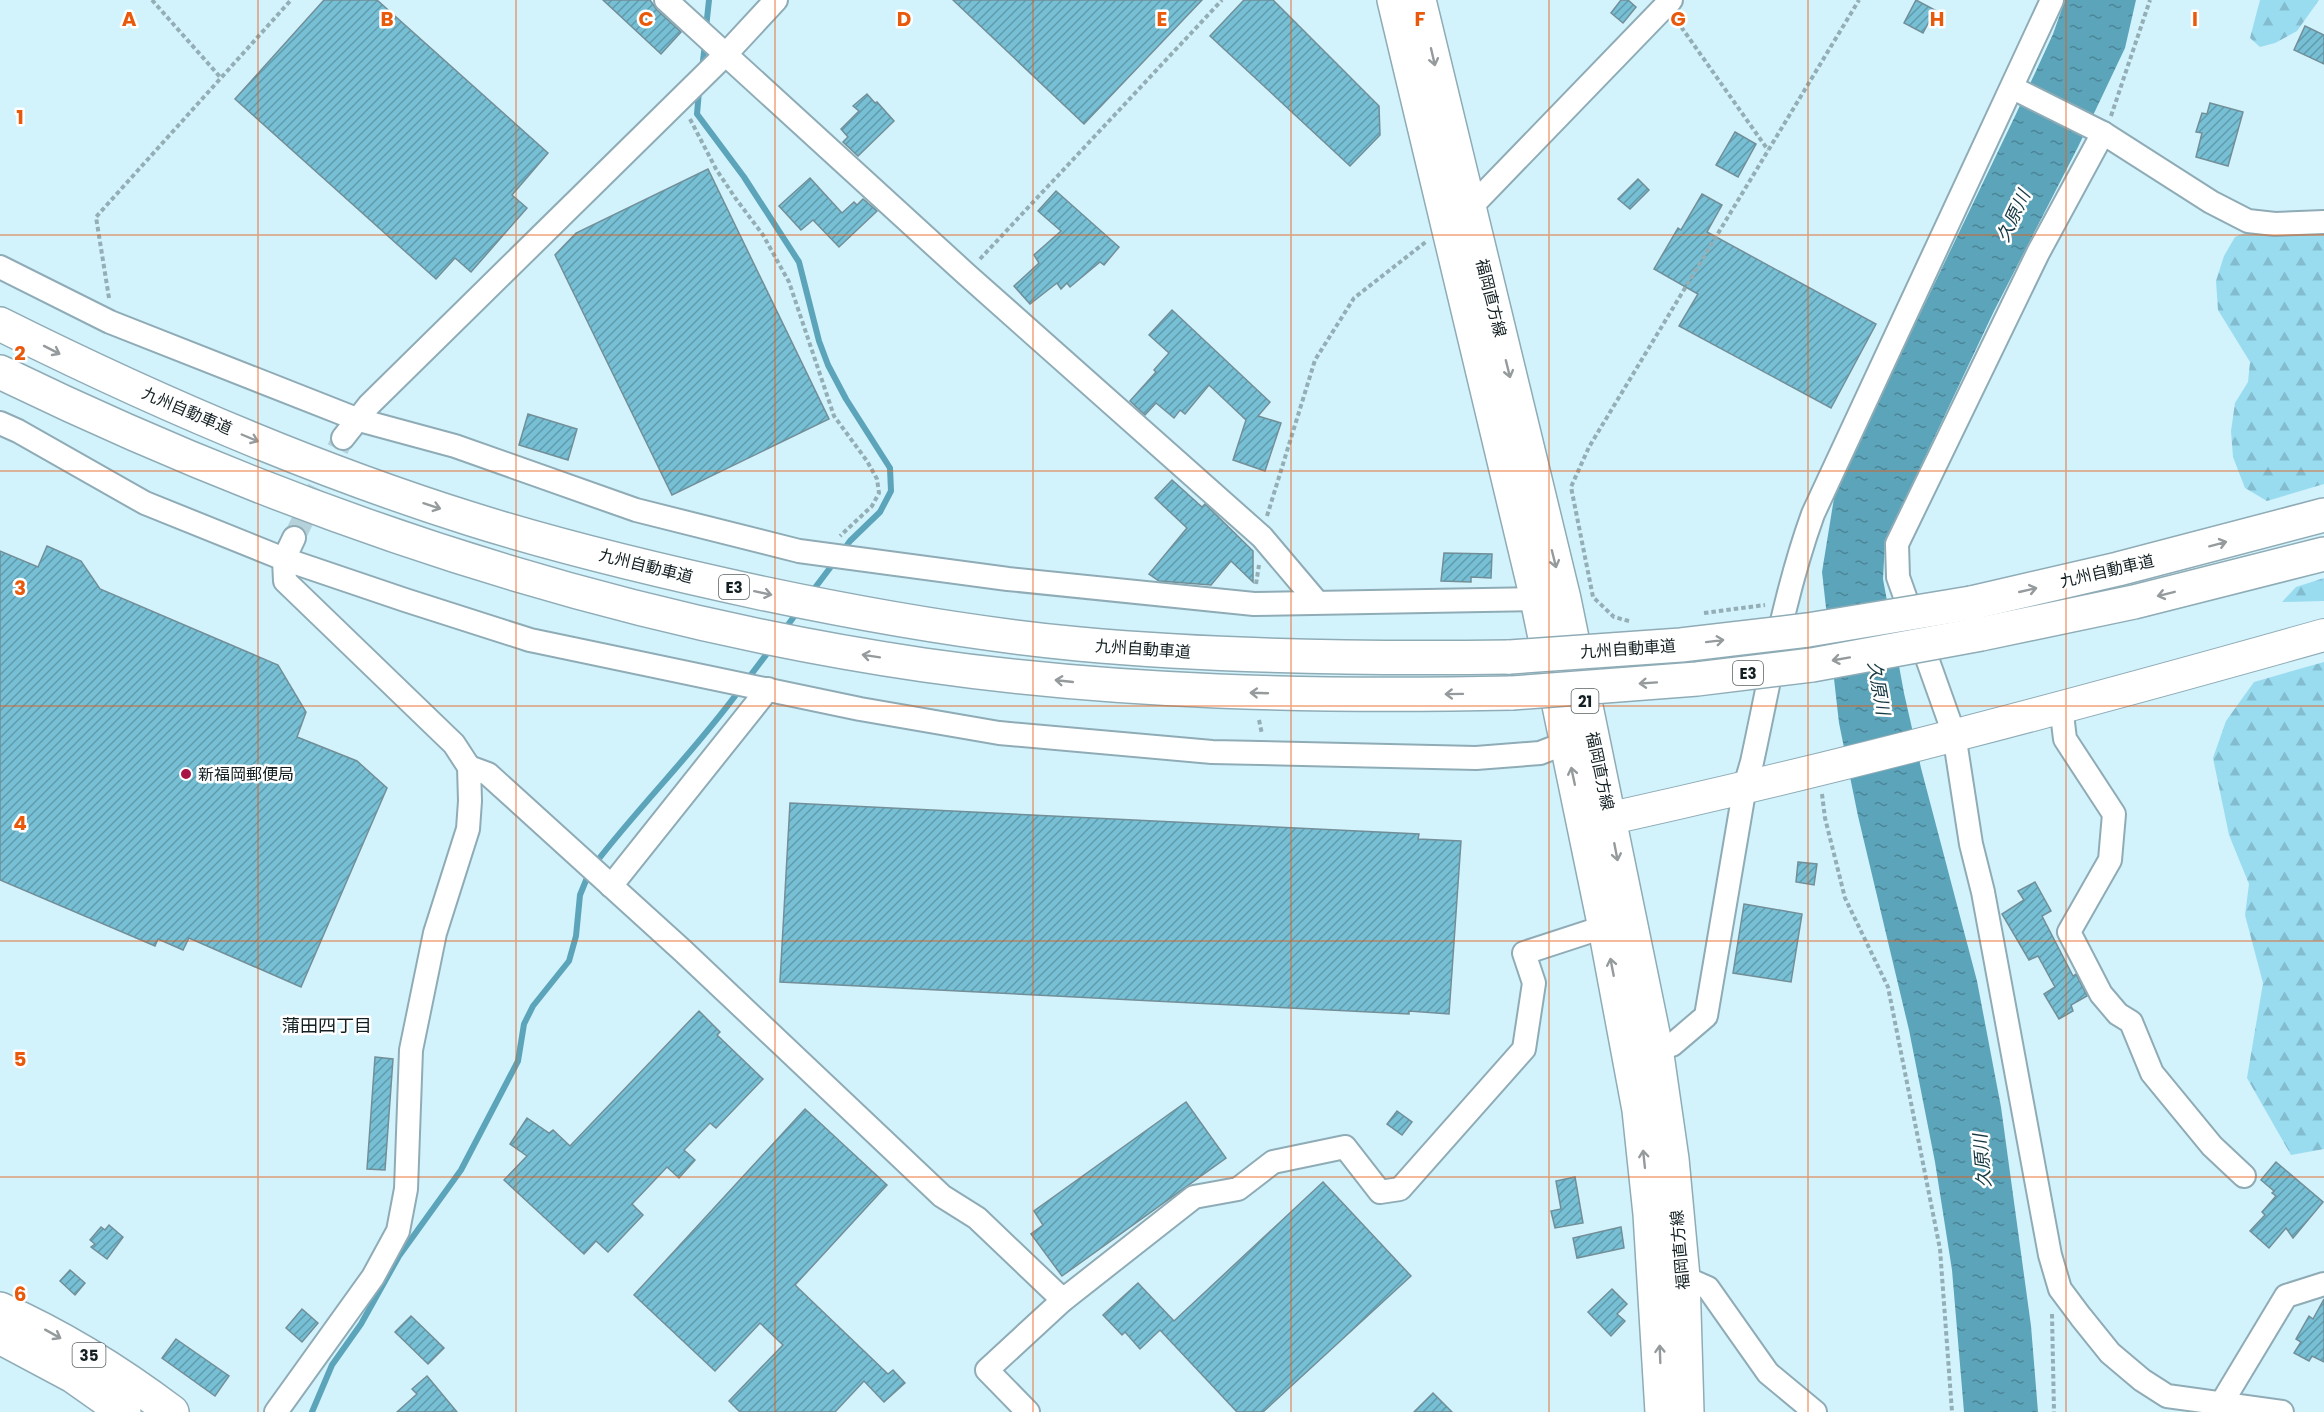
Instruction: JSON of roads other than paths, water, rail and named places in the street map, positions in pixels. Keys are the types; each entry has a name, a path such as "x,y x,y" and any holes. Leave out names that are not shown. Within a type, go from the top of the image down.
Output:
{"main road":[{"name":"福岡直方線","path":"1394,0 1458,217 1564,599 1597,821 1617,923 1650,1214 1662,1412"},
{"name":"福岡直方線","path":"1419,0 1458,217 1566,743 1597,821"},
{"name":"九州自動車道","path":"0,324 100,374 272,447 379,488 483,523 690,578 836,608 934,625 1076,644 1193,653 1405,659 1510,657 1693,644 1808,630 1971,603 2118,569 2324,515"},
{"name":"E3","path":"0,372 96,418 258,486 364,526 459,558 683,619 816,647 926,665 1072,682 1297,694 1512,693 1697,680 1812,664 1981,634 2134,602 2324,554"},
{"name":"福岡直方線","path":"1617,923 1656,1048 1672,1159 1683,1277 1687,1412"},
{"name":"35","path":"0,1309 33,1323 80,1349 172,1412"},
{"name":"35","path":"0,1337 73,1376 124,1412"}],"street":[{"path":"666,0 966,274 1262,537 1317,602"},
{"path":"343,438 369,405 726,54 776,0"},
{"path":"1656,1048 1672,1045 1706,1016 1744,786 1752,762 1798,554 1813,514 2020,92 2052,0"},
{"path":"1458,217 1669,3"},
{"path":"2020,92 2103,133 2211,202 2248,221 2275,224 2324,222"},
{"path":"2103,133 2038,253 1897,544 1898,577 1954,734 1971,844 1983,892 2050,1255 2060,1289 2110,1353 2142,1380 2167,1396 2282,1412"},
{"path":"0,267 110,322 359,420 455,446 636,510 799,551 1008,579 1254,604 1537,599"},
{"path":"0,423 145,503 284,560 530,640 860,709 999,734 1212,752 1476,758 1540,753 1566,743"},
{"path":"276,1412 373,1277 398,1231 406,1189 411,1050 435,933 468,830 470,801 469,767 454,744 285,581 284,560 294,538"},
{"path":"1597,821 1818,770 2324,635"},
{"path":"611,886 768,689"},
{"path":"2061,706 2065,739 2114,814 2110,860 2069,932 2101,994 2118,1014 2131,1022 2152,1074 2212,1146 2244,1176"},
{"path":"469,767 488,774 692,959 942,1196 977,1218 1063,1300"},
{"path":"1028,1412 987,1370 1063,1300 1194,1197 1238,1190 1273,1162 1345,1147 1380,1192 1400,1189 1524,1049 1534,983 1524,953 1617,923"},
{"path":"1683,1277 1708,1288 1768,1373 1815,1412"},
{"path":"2221,1404 2286,1296 2324,1284"}],"water":[{"name":"久原川","path":"2065,0 2136,0 2125,48 2078,147 1994,311 1885,542 1883,579 1904,693 1921,768 1977,981 2001,1107 2031,1326 2038,1412 1964,1412 1952,1270 1935,1162 1909,1030 1858,816 1839,723 1822,572 1834,498 1843,474 2016,114 2053,34"}],"waterway":[{"path":"706,28 709,0"},
{"path":"702,69 705,44"},
{"path":"699,91 697,114 744,177 799,262 819,341 828,365 846,399 890,468 891,491 880,512 842,552"},
{"path":"811,593 836,560"},
{"path":"785,629 798,611"},
{"path":"747,680 772,647"},
{"path":"594,865 706,733 741,688"},
{"path":"312,1412 332,1365 361,1324 399,1256 461,1170 518,1061 524,1024 533,1006 569,961 576,936 580,895 589,873"}],"tunnel":[{"path":"294,538 343,438"}],"place":[{"name":"新福岡郵便局","path":"186,774"}],"district":[{"name":"蒲田四丁目","path":"327,1025"}]}
